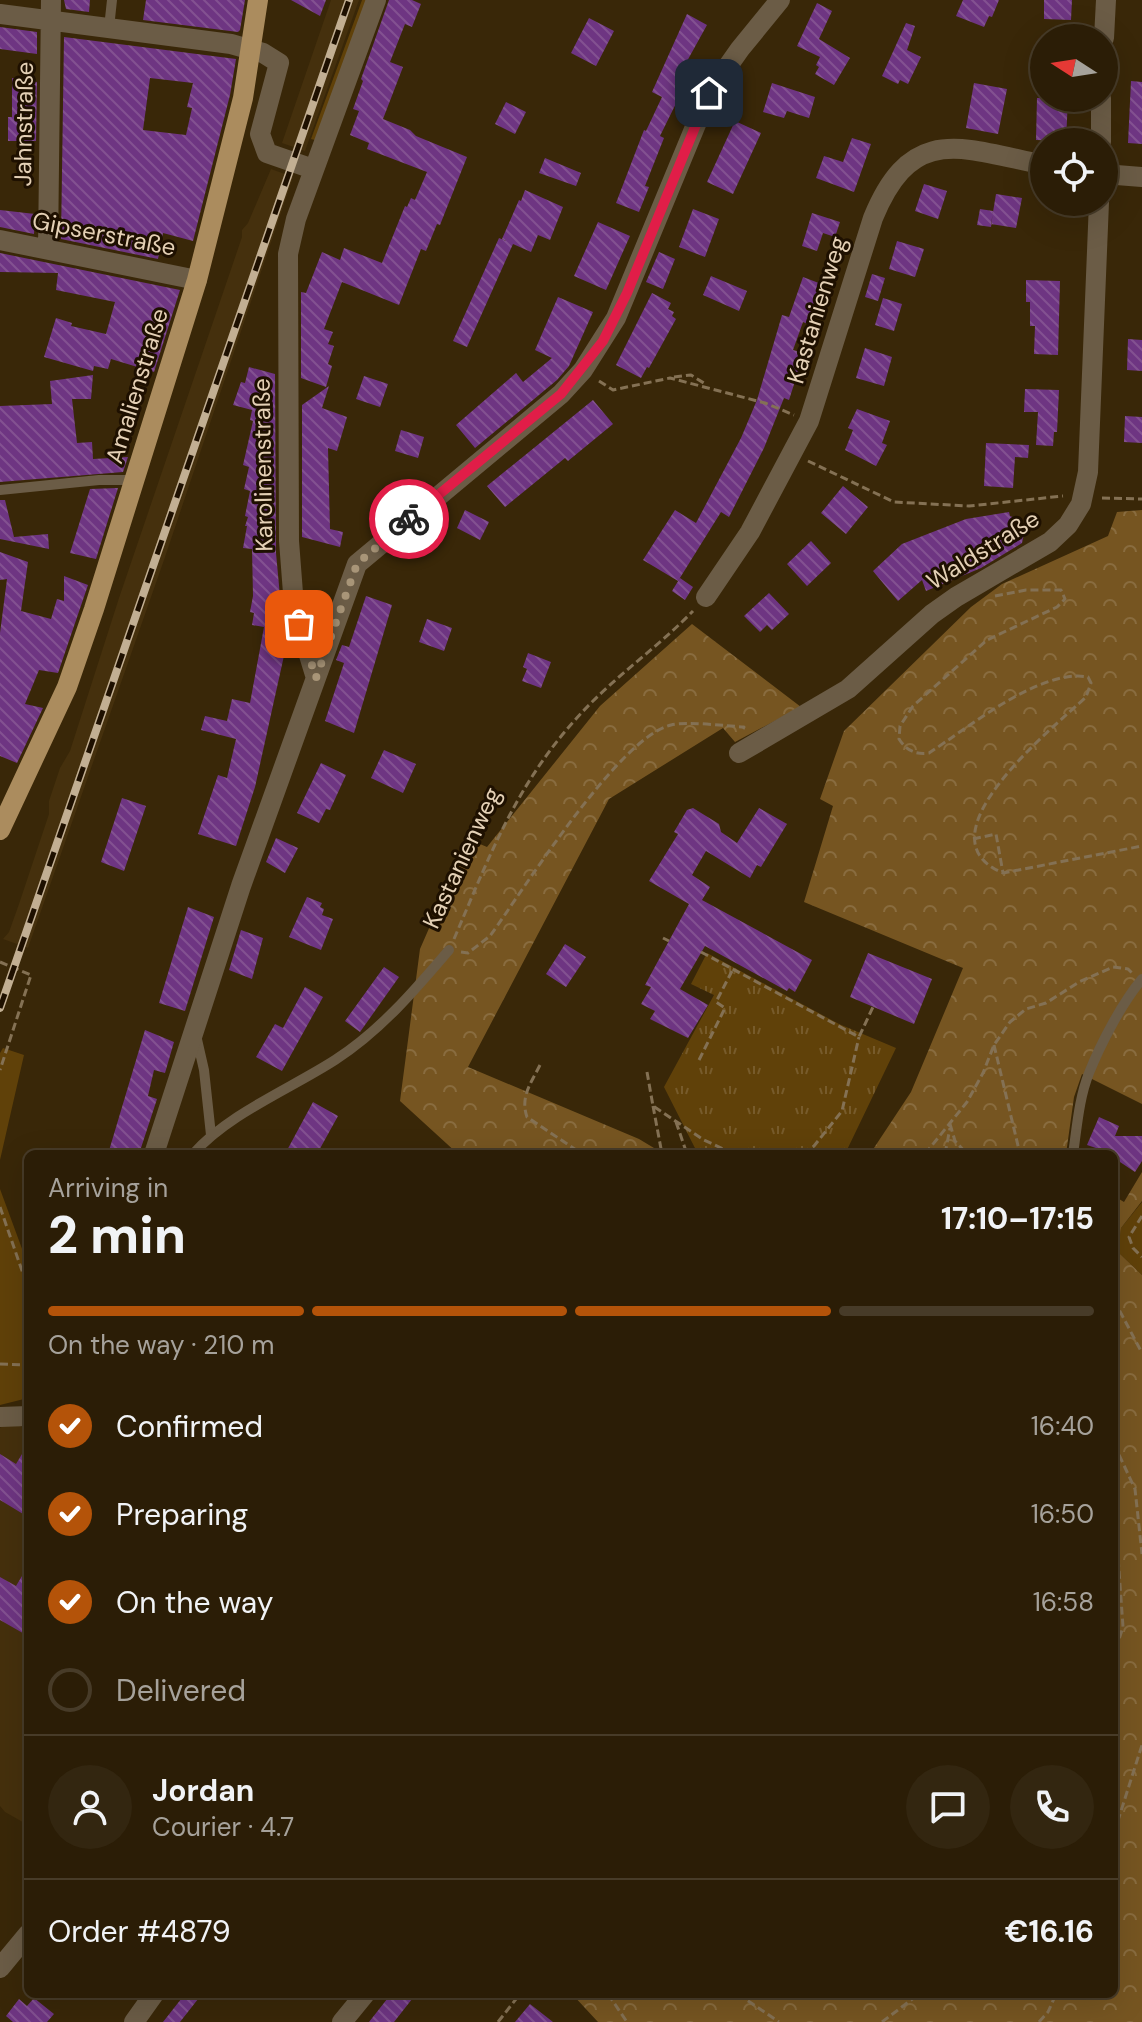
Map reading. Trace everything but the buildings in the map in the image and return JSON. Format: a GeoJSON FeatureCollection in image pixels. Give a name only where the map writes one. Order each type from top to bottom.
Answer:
{"type":"FeatureCollection","features":[{"type":"Feature","properties":{"kind":"main road","name":"Amalienstraße"},"geometry":{"type":"LineString","coordinates":[[0,830],[67,687],[135,480],[197,280],[243,98],[258,0]]}},
{"type":"Feature","properties":{"kind":"main road"},"geometry":{"type":"LineString","coordinates":[[0,787],[18,783],[27,775]]}},
{"type":"Feature","properties":{"kind":"street","name":"Karolinenstraße"},"geometry":{"type":"LineString","coordinates":[[316,678],[294,606],[289,541],[288,254],[313,169],[376,0]]}},
{"type":"Feature","properties":{"kind":"street"},"geometry":{"type":"LineString","coordinates":[[155,1150],[241,886],[357,564],[561,394],[583,370],[616,318],[709,93],[780,0]]}},
{"type":"Feature","properties":{"kind":"street"},"geometry":{"type":"LineString","coordinates":[[1105,24],[1106,0]]}},
{"type":"Feature","properties":{"kind":"street"},"geometry":{"type":"LineString","coordinates":[[0,14],[51,10],[109,28],[251,49],[279,63],[260,134],[267,153],[313,169]]}},
{"type":"Feature","properties":{"kind":"street","name":"Jahnstraße"},"geometry":{"type":"LineString","coordinates":[[48,249],[51,10]]}},
{"type":"Feature","properties":{"kind":"street","name":"Kastanienweg"},"geometry":{"type":"LineString","coordinates":[[706,597],[750,532],[809,421],[883,194],[907,163],[922,153],[949,150],[1030,163]]}},
{"type":"Feature","properties":{"kind":"street"},"geometry":{"type":"LineString","coordinates":[[1118,175],[1142,177]]}},
{"type":"Feature","properties":{"kind":"street","name":"Waldstraße"},"geometry":{"type":"LineString","coordinates":[[739,753],[848,689],[904,638],[956,597],[1050,542],[1068,525],[1084,495],[1090,443],[1098,216]]}},
{"type":"Feature","properties":{"kind":"street","name":"Gipserstraße"},"geometry":{"type":"LineString","coordinates":[[0,240],[197,280]]}},
{"type":"Feature","properties":{"kind":"street"},"geometry":{"type":"LineString","coordinates":[[0,1417],[24,1416]]}},
{"type":"Feature","properties":{"kind":"street"},"geometry":{"type":"LineString","coordinates":[[0,1968],[24,1939]]}},
{"type":"Feature","properties":{"kind":"street"},"geometry":{"type":"LineString","coordinates":[[134,2022],[151,1998]]}},
{"type":"Feature","properties":{"kind":"street"},"geometry":{"type":"LineString","coordinates":[[342,2022],[362,1998]]}},
{"type":"Feature","properties":{"kind":"lane"},"geometry":{"type":"LineString","coordinates":[[109,28],[112,0]]}},
{"type":"Feature","properties":{"kind":"lane"},"geometry":{"type":"LineString","coordinates":[[0,490],[99,480],[135,480]]}},
{"type":"Feature","properties":{"kind":"lane"},"geometry":{"type":"LineString","coordinates":[[197,1150],[211,1135],[349,1050],[403,1003],[449,950]]}},
{"type":"Feature","properties":{"kind":"lane"},"geometry":{"type":"LineString","coordinates":[[1074,1150],[1089,1073],[1141,978]]}},
{"type":"Feature","properties":{"kind":"lane"},"geometry":{"type":"LineString","coordinates":[[195,1029],[204,1070],[211,1135]]}},
{"type":"Feature","properties":{"kind":"path"},"geometry":{"type":"LineString","coordinates":[[583,370],[613,390],[691,375],[711,387]]}},
{"type":"Feature","properties":{"kind":"path"},"geometry":{"type":"LineString","coordinates":[[670,378],[765,403],[809,421]]}},
{"type":"Feature","properties":{"kind":"path"},"geometry":{"type":"LineString","coordinates":[[819,466],[894,502],[969,506],[1084,495],[1106,499],[1142,499]]}},
{"type":"Feature","properties":{"kind":"path"},"geometry":{"type":"LineString","coordinates":[[956,597],[982,599],[1026,590],[1061,590],[1065,599],[1057,607],[987,640],[913,706],[899,732],[899,739],[909,751],[929,753],[1012,699],[1054,679],[1079,675],[1088,677],[1091,683],[1086,697],[998,783],[974,826],[974,848],[984,862],[1003,873],[1142,846]]}},
{"type":"Feature","properties":{"kind":"path","name":"Kastanienweg"},"geometry":{"type":"LineString","coordinates":[[449,950],[509,813],[532,773],[593,700],[688,616]]}},
{"type":"Feature","properties":{"kind":"path"},"geometry":{"type":"LineString","coordinates":[[449,950],[468,953],[490,936],[599,784],[641,740],[671,725],[723,725]]}},
{"type":"Feature","properties":{"kind":"path"},"geometry":{"type":"LineString","coordinates":[[973,839],[996,834],[1003,873]]}},
{"type":"Feature","properties":{"kind":"path"},"geometry":{"type":"LineString","coordinates":[[663,938],[669,941]]}},
{"type":"Feature","properties":{"kind":"path"},"geometry":{"type":"LineString","coordinates":[[701,952],[859,1037]]}},
{"type":"Feature","properties":{"kind":"path"},"geometry":{"type":"LineString","coordinates":[[0,962],[31,975],[0,1070]]}},
{"type":"Feature","properties":{"kind":"path"},"geometry":{"type":"LineString","coordinates":[[928,1150],[950,1124],[983,1073],[994,1045],[1010,1022],[1026,1009],[1046,1003],[1079,982],[1113,967],[1128,969],[1141,978]]}},
{"type":"Feature","properties":{"kind":"path"},"geometry":{"type":"LineString","coordinates":[[699,1060],[725,1008],[716,1002],[733,970]]}},
{"type":"Feature","properties":{"kind":"path"},"geometry":{"type":"LineString","coordinates":[[808,1150],[842,1111],[859,1037],[873,1007]]}},
{"type":"Feature","properties":{"kind":"path"},"geometry":{"type":"LineString","coordinates":[[994,1045],[1019,1150]]}},
{"type":"Feature","properties":{"kind":"path"},"geometry":{"type":"LineString","coordinates":[[540,1065],[526,1092],[523,1107],[527,1117],[576,1150]]}},
{"type":"Feature","properties":{"kind":"path"},"geometry":{"type":"LineString","coordinates":[[647,1072],[661,1150]]}},
{"type":"Feature","properties":{"kind":"path"},"geometry":{"type":"LineString","coordinates":[[653,1106],[727,1150]]}},
{"type":"Feature","properties":{"kind":"path"},"geometry":{"type":"LineString","coordinates":[[676,1122],[686,1150]]}},
{"type":"Feature","properties":{"kind":"path"},"geometry":{"type":"LineString","coordinates":[[946,1150],[950,1124]]}},
{"type":"Feature","properties":{"kind":"path"},"geometry":{"type":"LineString","coordinates":[[950,1124],[955,1141],[963,1150]]}},
{"type":"Feature","properties":{"kind":"path"},"geometry":{"type":"LineString","coordinates":[[0,1207],[24,1276]]}},
{"type":"Feature","properties":{"kind":"path"},"geometry":{"type":"LineString","coordinates":[[1142,1216],[1129,1237],[1133,1248],[1142,1257]]}},
{"type":"Feature","properties":{"kind":"path"},"geometry":{"type":"LineString","coordinates":[[1118,1308],[1142,1353]]}},
{"type":"Feature","properties":{"kind":"path"},"geometry":{"type":"LineString","coordinates":[[0,1364],[24,1364]]}},
{"type":"Feature","properties":{"kind":"path"},"geometry":{"type":"LineString","coordinates":[[1118,1453],[1135,1489],[1142,1554]]}},
{"type":"Feature","properties":{"kind":"path"},"geometry":{"type":"LineString","coordinates":[[1118,1556],[1123,1627],[1118,1643]]}},
{"type":"Feature","properties":{"kind":"path"},"geometry":{"type":"LineString","coordinates":[[1118,1820],[1142,1745]]}},
{"type":"Feature","properties":{"kind":"path"},"geometry":{"type":"LineString","coordinates":[[498,2022],[517,1998]]}},
{"type":"Feature","properties":{"kind":"path"},"geometry":{"type":"LineString","coordinates":[[611,1998],[627,2022]]}},
{"type":"Feature","properties":{"kind":"path"},"geometry":{"type":"LineString","coordinates":[[744,1998],[779,2022]]}},
{"type":"Feature","properties":{"kind":"path"},"geometry":{"type":"LineString","coordinates":[[882,2022],[914,1998]]}},
{"type":"Feature","properties":{"kind":"path"},"geometry":{"type":"LineString","coordinates":[[1039,2022],[1054,1998]]}},
{"type":"Feature","properties":{"kind":"shaded area"},"geometry":{"type":"Polygon","coordinates":[[[331,0],[359,0],[305,151],[282,143],[331,0]]]}},
{"type":"Feature","properties":{"kind":"shaded area"},"geometry":{"type":"Polygon","coordinates":[[[271,169],[293,177],[164,560],[28,948],[3,939],[9,932],[19,904],[49,814],[49,801],[60,768],[70,751],[242,230],[248,223],[271,169]]]}},
{"type":"Feature","properties":{"kind":"shaded area"},"geometry":{"type":"Polygon","coordinates":[[[19,1425],[24,1429],[24,1823],[0,1806],[0,1428],[19,1425]]]}},
{"type":"Feature","properties":{"kind":"green space"},"geometry":{"type":"Polygon","coordinates":[[[362,0],[368,0],[315,140],[311,139],[362,0]]]}},
{"type":"Feature","properties":{"kind":"green space"},"geometry":{"type":"Polygon","coordinates":[[[1142,510],[1142,1104],[1082,1074],[1074,1097],[1067,1150],[873,1150],[911,1092],[963,968],[804,902],[833,806],[820,799],[844,731],[971,607],[1002,584],[1108,536],[1117,512],[1142,510]]]}},
{"type":"Feature","properties":{"kind":"green space"},"geometry":{"type":"Polygon","coordinates":[[[692,624],[801,707],[735,742],[723,728],[609,799],[468,1067],[639,1139],[657,1150],[454,1150],[400,1101],[420,949],[468,839],[487,847],[600,706],[692,624]]]}},
{"type":"Feature","properties":{"kind":"green space"},"geometry":{"type":"Polygon","coordinates":[[[707,953],[839,1024],[896,1048],[847,1150],[696,1150],[664,1087],[714,995],[691,984],[707,953]]]}},
{"type":"Feature","properties":{"kind":"green space"},"geometry":{"type":"Polygon","coordinates":[[[3,1048],[24,1055],[0,1160],[0,1053],[3,1048]]]}},
{"type":"Feature","properties":{"kind":"green space"},"geometry":{"type":"Polygon","coordinates":[[[1142,1172],[1142,1201],[1121,1228],[1118,1252],[1118,1198],[1124,1202],[1142,1172]]]}},
{"type":"Feature","properties":{"kind":"green space"},"geometry":{"type":"Polygon","coordinates":[[[0,1189],[24,1254],[24,1399],[0,1405],[0,1189]]]}},
{"type":"Feature","properties":{"kind":"green space"},"geometry":{"type":"Polygon","coordinates":[[[1142,1202],[1142,1275],[1118,1252],[1121,1228],[1142,1202]]]}},
{"type":"Feature","properties":{"kind":"green space"},"geometry":{"type":"Polygon","coordinates":[[[1118,1252],[1142,1275],[1142,2022],[598,2022],[576,1998],[1118,1998],[1118,1252]]]}},
{"type":"Feature","properties":{"kind":"railway"},"geometry":{"type":"LineString","coordinates":[[0,1008],[349,0]]}},
{"type":"Feature","properties":{"kind":"way so far"},"geometry":{"type":"LineString","coordinates":[[299,624],[316,678],[357,564],[409,519]]}},
{"type":"Feature","properties":{"kind":"route"},"geometry":{"type":"LineString","coordinates":[[409,519],[561,394],[583,370],[616,318],[709,93]]}}]}
